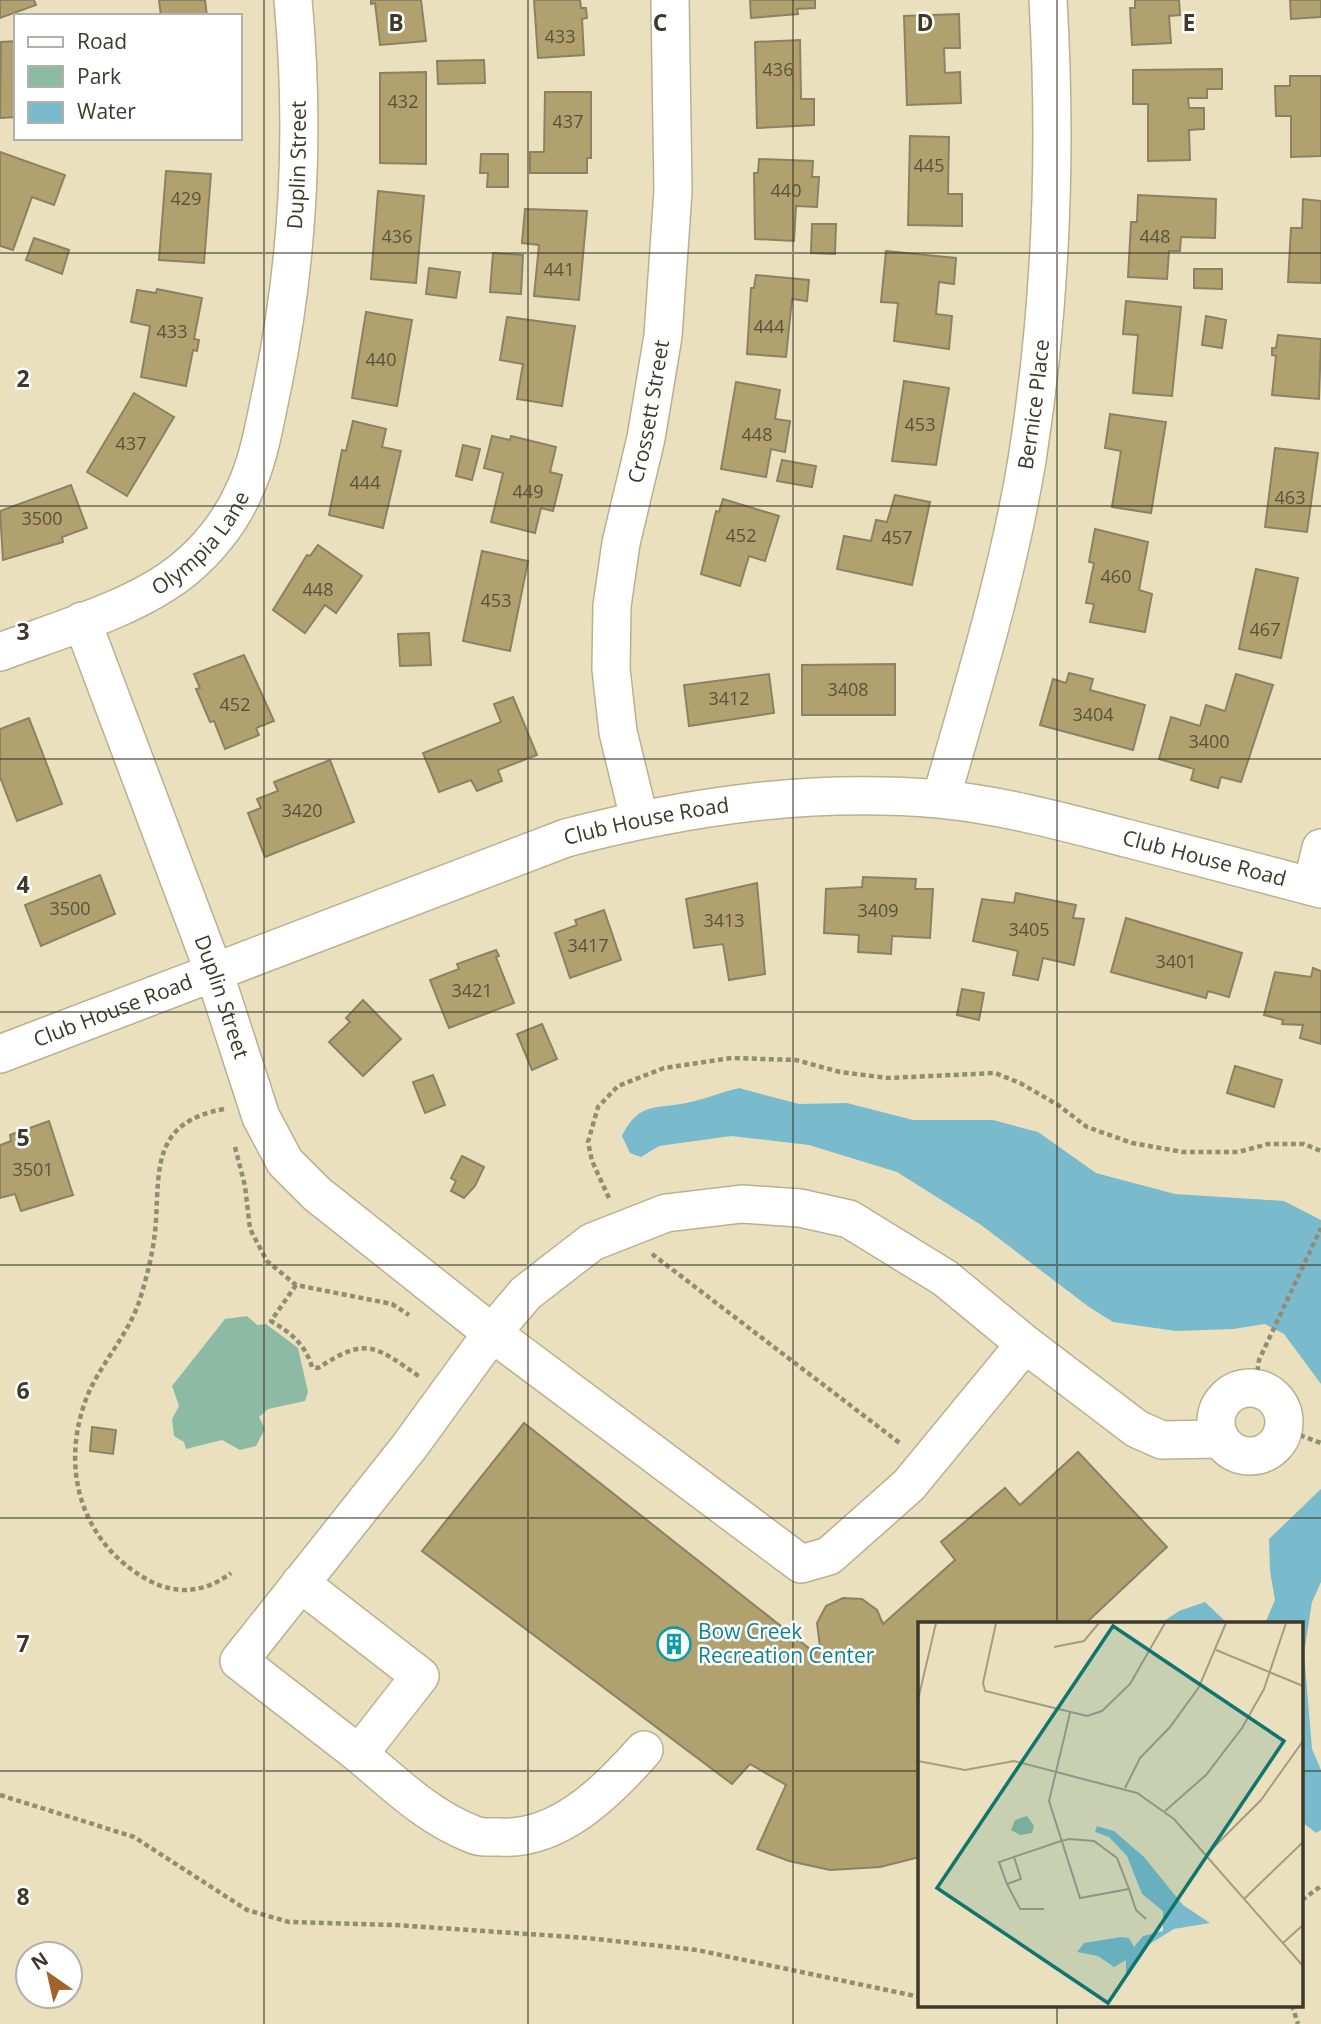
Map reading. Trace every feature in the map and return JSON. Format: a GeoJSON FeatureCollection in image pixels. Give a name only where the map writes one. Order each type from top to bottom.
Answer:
{"type":"FeatureCollection","features":[{"type":"Feature","properties":{"kind":"street","name":"Duplin Street"},"geometry":{"type":"LineString","coordinates":[[284,332],[295,248],[300,162],[298,55],[293,0]]}},
{"type":"Feature","properties":{"kind":"street","name":"Crossett Street"},"geometry":{"type":"LineString","coordinates":[[639,818],[618,732],[611,669],[612,606],[621,543],[646,438],[663,335],[673,191],[670,0]]}},
{"type":"Feature","properties":{"kind":"street","name":"Bernice Place"},"geometry":{"type":"LineString","coordinates":[[941,799],[996,607],[1030,434],[1042,339],[1051,211],[1052,81],[1048,0]]}},
{"type":"Feature","properties":{"kind":"street","name":"Olympia Lane"},"geometry":{"type":"LineString","coordinates":[[0,652],[148,593],[183,570],[218,534],[244,492],[260,443],[284,332]]}},
{"type":"Feature","properties":{"kind":"street","name":"Duplin Street"},"geometry":{"type":"LineString","coordinates":[[82,621],[214,972],[261,1117],[285,1162],[317,1194],[492,1333],[801,1564],[829,1556],[909,1485],[927,1463]]}},
{"type":"Feature","properties":{"kind":"street","name":"Club House Road"},"geometry":{"type":"LineString","coordinates":[[0,1054],[566,838],[639,818],[725,804],[814,796],[941,799],[1011,810],[1316,888]]}},
{"type":"Feature","properties":{"kind":"street"},"geometry":{"type":"LineString","coordinates":[[1316,888],[1321,848]]}},
{"type":"Feature","properties":{"kind":"street"},"geometry":{"type":"LineString","coordinates":[[644,1750],[611,1788],[563,1821],[522,1839],[475,1836],[426,1810],[239,1661],[492,1333],[537,1285],[592,1242],[666,1213],[742,1205],[800,1208],[849,1219],[945,1278],[1025,1344],[1137,1429],[1162,1440],[1220,1439]]}},
{"type":"Feature","properties":{"kind":"street"},"geometry":{"type":"LineString","coordinates":[[927,1463],[1025,1344]]}},
{"type":"Feature","properties":{"kind":"street"},"geometry":{"type":"LineString","coordinates":[[1255,1388],[1274,1398],[1281,1407],[1284,1429],[1272,1449],[1249,1457],[1227,1448],[1220,1439],[1216,1418],[1219,1408],[1234,1392],[1255,1388]]}},
{"type":"Feature","properties":{"kind":"street"},"geometry":{"type":"LineString","coordinates":[[300,1583],[420,1676],[359,1754]]}},
{"type":"Feature","properties":{"kind":"path"},"geometry":{"type":"LineString","coordinates":[[927,1463],[639,1244],[616,1214],[592,1161],[588,1142],[598,1107],[618,1086],[664,1068],[732,1058],[796,1060],[840,1073],[888,1078],[995,1073],[1020,1083],[1058,1105],[1087,1127],[1132,1143],[1183,1152],[1238,1152],[1268,1144],[1304,1144],[1321,1151]]}},
{"type":"Feature","properties":{"kind":"path"},"geometry":{"type":"LineString","coordinates":[[228,1122],[225,1109],[206,1112],[181,1128],[164,1145],[158,1168],[151,1264],[136,1309],[85,1400],[77,1432],[76,1480],[94,1532],[118,1561],[151,1581],[188,1592],[213,1586],[231,1573]]}},
{"type":"Feature","properties":{"kind":"path"},"geometry":{"type":"LineString","coordinates":[[231,1135],[245,1186],[250,1228],[268,1261],[296,1285],[392,1304],[411,1316]]}},
{"type":"Feature","properties":{"kind":"path"},"geometry":{"type":"LineString","coordinates":[[1255,1388],[1259,1360],[1321,1228]]}},
{"type":"Feature","properties":{"kind":"path"},"geometry":{"type":"LineString","coordinates":[[296,1285],[271,1321],[299,1341],[308,1353],[312,1367],[318,1368],[344,1351],[380,1349],[446,1396]]}},
{"type":"Feature","properties":{"kind":"path"},"geometry":{"type":"LineString","coordinates":[[1284,1429],[1321,1443]]}},
{"type":"Feature","properties":{"kind":"path"},"geometry":{"type":"LineString","coordinates":[[0,1795],[134,1838],[247,1910],[289,1922],[559,1936],[697,1950],[918,1997]]}},
{"type":"Feature","properties":{"kind":"path"},"geometry":{"type":"LineString","coordinates":[[1304,1899],[1321,1886]]}},
{"type":"Feature","properties":{"kind":"path"},"geometry":{"type":"LineString","coordinates":[[1293,2007],[1298,2024]]}},
{"type":"Feature","properties":{"kind":"green space"},"geometry":{"type":"Polygon","coordinates":[[[247,1316],[257,1325],[266,1324],[298,1348],[308,1392],[305,1401],[268,1409],[259,1417],[265,1429],[256,1446],[240,1450],[222,1440],[186,1449],[184,1442],[174,1436],[172,1419],[179,1406],[172,1386],[225,1319],[247,1316]]]}},
{"type":"Feature","properties":{"kind":"water"},"geometry":{"type":"Polygon","coordinates":[[[739,1088],[799,1104],[847,1103],[913,1120],[993,1120],[1038,1132],[1096,1173],[1175,1194],[1284,1201],[1321,1220],[1321,1384],[1284,1334],[1265,1324],[1233,1329],[1176,1331],[1113,1322],[1089,1307],[981,1225],[897,1172],[809,1145],[731,1136],[659,1146],[641,1157],[630,1153],[622,1136],[635,1117],[643,1112],[650,1108],[691,1102],[739,1088]]]}},
{"type":"Feature","properties":{"kind":"water"},"geometry":{"type":"Polygon","coordinates":[[[1321,1489],[1321,1582],[1312,1602],[1304,1653],[1304,1622],[1265,1622],[1275,1600],[1270,1571],[1269,1539],[1321,1489]]]}},
{"type":"Feature","properties":{"kind":"water"},"geometry":{"type":"Polygon","coordinates":[[[1205,1602],[1226,1622],[1162,1622],[1179,1611],[1205,1602]]]}},
{"type":"Feature","properties":{"kind":"water"},"geometry":{"type":"Polygon","coordinates":[[[1304,1653],[1312,1749],[1321,1770],[1321,1830],[1316,1833],[1304,1824],[1304,1653]]]}},
{"type":"Feature","properties":{"kind":"building"},"geometry":{"type":"Polygon","coordinates":[[[0,0],[34,0],[36,5],[0,18],[0,0]]]}},
{"type":"Feature","properties":{"kind":"building"},"geometry":{"type":"Polygon","coordinates":[[[159,0],[205,0],[207,14],[161,14],[159,0]]]}},
{"type":"Feature","properties":{"kind":"building"},"geometry":{"type":"Polygon","coordinates":[[[371,0],[421,0],[426,41],[380,45],[375,3],[371,4],[371,0]]]}},
{"type":"Feature","properties":{"kind":"building"},"geometry":{"type":"Polygon","coordinates":[[[534,0],[580,0],[581,8],[586,8],[587,18],[582,19],[584,55],[538,58],[534,0]]]}},
{"type":"Feature","properties":{"kind":"building"},"geometry":{"type":"Polygon","coordinates":[[[750,0],[815,0],[815,8],[797,9],[798,14],[751,18],[750,0]]]}},
{"type":"Feature","properties":{"kind":"building"},"geometry":{"type":"Polygon","coordinates":[[[1135,0],[1179,0],[1180,15],[1169,16],[1171,43],[1132,45],[1130,8],[1135,8],[1135,0]]]}},
{"type":"Feature","properties":{"kind":"building"},"geometry":{"type":"Polygon","coordinates":[[[1290,0],[1321,0],[1321,17],[1291,19],[1290,0]]]}},
{"type":"Feature","properties":{"kind":"building"},"geometry":{"type":"Polygon","coordinates":[[[959,14],[960,48],[944,48],[945,73],[960,72],[961,103],[907,105],[904,16],[959,14]]]}},
{"type":"Feature","properties":{"kind":"building"},"geometry":{"type":"Polygon","coordinates":[[[800,40],[801,99],[814,99],[814,125],[757,128],[755,42],[800,40]]]}},
{"type":"Feature","properties":{"kind":"building"},"geometry":{"type":"Polygon","coordinates":[[[14,41],[14,117],[0,118],[1,42],[14,41]]]}},
{"type":"Feature","properties":{"kind":"building"},"geometry":{"type":"Polygon","coordinates":[[[484,60],[485,83],[438,84],[437,61],[484,60]]]}},
{"type":"Feature","properties":{"kind":"building"},"geometry":{"type":"Polygon","coordinates":[[[1222,69],[1222,89],[1207,89],[1207,98],[1188,98],[1189,108],[1204,108],[1204,129],[1189,130],[1190,160],[1148,161],[1148,104],[1133,104],[1133,70],[1222,69]]]}},
{"type":"Feature","properties":{"kind":"building"},"geometry":{"type":"Polygon","coordinates":[[[426,72],[426,164],[380,163],[380,73],[426,72]]]}},
{"type":"Feature","properties":{"kind":"building"},"geometry":{"type":"Polygon","coordinates":[[[1290,76],[1321,76],[1321,156],[1291,157],[1291,116],[1276,116],[1275,86],[1290,86],[1290,76]]]}},
{"type":"Feature","properties":{"kind":"building"},"geometry":{"type":"Polygon","coordinates":[[[545,92],[591,92],[591,158],[587,158],[587,173],[530,173],[530,152],[544,152],[545,92]]]}},
{"type":"Feature","properties":{"kind":"building"},"geometry":{"type":"Polygon","coordinates":[[[910,136],[949,137],[948,194],[962,194],[962,226],[908,225],[910,136]]]}},
{"type":"Feature","properties":{"kind":"building"},"geometry":{"type":"Polygon","coordinates":[[[0,152],[65,175],[54,205],[32,197],[13,250],[0,246],[0,152]]]}},
{"type":"Feature","properties":{"kind":"building"},"geometry":{"type":"Polygon","coordinates":[[[481,154],[508,154],[508,187],[487,187],[488,173],[480,173],[481,154]]]}},
{"type":"Feature","properties":{"kind":"building"},"geometry":{"type":"Polygon","coordinates":[[[759,159],[813,161],[812,177],[819,177],[817,207],[796,206],[794,241],[755,239],[754,173],[758,173],[759,159]]]}},
{"type":"Feature","properties":{"kind":"building"},"geometry":{"type":"Polygon","coordinates":[[[166,171],[211,174],[204,263],[159,260],[166,171]]]}},
{"type":"Feature","properties":{"kind":"building"},"geometry":{"type":"Polygon","coordinates":[[[378,191],[424,196],[416,283],[371,279],[378,191]]]}},
{"type":"Feature","properties":{"kind":"building"},"geometry":{"type":"Polygon","coordinates":[[[1138,195],[1216,199],[1215,238],[1181,237],[1180,251],[1169,251],[1167,279],[1128,277],[1131,222],[1137,222],[1138,195]]]}},
{"type":"Feature","properties":{"kind":"building"},"geometry":{"type":"Polygon","coordinates":[[[1303,199],[1321,201],[1321,283],[1288,282],[1291,228],[1302,228],[1303,199]]]}},
{"type":"Feature","properties":{"kind":"building"},"geometry":{"type":"Polygon","coordinates":[[[525,209],[587,211],[579,300],[534,296],[539,245],[522,243],[525,209]]]}},
{"type":"Feature","properties":{"kind":"building"},"geometry":{"type":"Polygon","coordinates":[[[812,224],[836,224],[835,254],[811,253],[812,224]]]}},
{"type":"Feature","properties":{"kind":"building"},"geometry":{"type":"Polygon","coordinates":[[[34,238],[69,250],[62,274],[26,260],[34,238]]]}},
{"type":"Feature","properties":{"kind":"building"},"geometry":{"type":"Polygon","coordinates":[[[886,251],[956,258],[954,284],[939,282],[936,314],[952,316],[949,349],[894,341],[898,303],[881,302],[886,251]]]}},
{"type":"Feature","properties":{"kind":"building"},"geometry":{"type":"Polygon","coordinates":[[[493,253],[523,255],[521,294],[490,292],[493,253]]]}},
{"type":"Feature","properties":{"kind":"building"},"geometry":{"type":"Polygon","coordinates":[[[429,268],[460,272],[456,298],[426,294],[429,268]]]}},
{"type":"Feature","properties":{"kind":"building"},"geometry":{"type":"Polygon","coordinates":[[[1194,269],[1222,269],[1222,289],[1194,288],[1194,269]]]}},
{"type":"Feature","properties":{"kind":"building"},"geometry":{"type":"Polygon","coordinates":[[[756,275],[809,280],[807,301],[792,299],[786,357],[747,354],[751,288],[754,288],[756,275]]]}},
{"type":"Feature","properties":{"kind":"building"},"geometry":{"type":"Polygon","coordinates":[[[157,289],[202,298],[194,339],[199,340],[197,351],[193,350],[186,386],[141,377],[150,326],[131,322],[137,290],[156,293],[157,289]]]}},
{"type":"Feature","properties":{"kind":"building"},"geometry":{"type":"Polygon","coordinates":[[[1126,301],[1181,307],[1172,396],[1133,393],[1138,335],[1123,334],[1126,301]]]}},
{"type":"Feature","properties":{"kind":"building"},"geometry":{"type":"Polygon","coordinates":[[[366,312],[412,320],[397,406],[352,398],[366,312]]]}},
{"type":"Feature","properties":{"kind":"building"},"geometry":{"type":"Polygon","coordinates":[[[1206,316],[1226,320],[1222,348],[1202,345],[1206,316]]]}},
{"type":"Feature","properties":{"kind":"building"},"geometry":{"type":"Polygon","coordinates":[[[507,317],[575,326],[562,406],[517,399],[523,364],[500,360],[507,317]]]}},
{"type":"Feature","properties":{"kind":"building"},"geometry":{"type":"Polygon","coordinates":[[[1278,335],[1321,339],[1319,399],[1272,395],[1276,356],[1272,355],[1272,348],[1276,348],[1278,335]]]}},
{"type":"Feature","properties":{"kind":"building"},"geometry":{"type":"Polygon","coordinates":[[[904,381],[949,388],[936,465],[892,461],[904,381]]]}},
{"type":"Feature","properties":{"kind":"building"},"geometry":{"type":"Polygon","coordinates":[[[736,382],[780,390],[775,419],[790,421],[785,452],[771,449],[766,477],[721,469],[736,382]]]}},
{"type":"Feature","properties":{"kind":"building"},"geometry":{"type":"Polygon","coordinates":[[[134,393],[174,417],[127,496],[87,472],[134,393]]]}},
{"type":"Feature","properties":{"kind":"building"},"geometry":{"type":"Polygon","coordinates":[[[1110,414],[1166,422],[1151,513],[1112,507],[1121,451],[1105,448],[1110,414]]]}},
{"type":"Feature","properties":{"kind":"building"},"geometry":{"type":"Polygon","coordinates":[[[353,421],[386,429],[382,447],[401,451],[383,528],[329,515],[342,450],[346,451],[353,421]]]}},
{"type":"Feature","properties":{"kind":"building"},"geometry":{"type":"Polygon","coordinates":[[[492,436],[510,440],[511,436],[556,447],[550,472],[562,475],[553,511],[541,508],[535,533],[491,522],[503,473],[484,468],[492,436]]]}},
{"type":"Feature","properties":{"kind":"building"},"geometry":{"type":"Polygon","coordinates":[[[463,445],[480,449],[472,480],[456,476],[463,445]]]}},
{"type":"Feature","properties":{"kind":"building"},"geometry":{"type":"Polygon","coordinates":[[[1275,448],[1318,453],[1307,532],[1265,527],[1275,448]]]}},
{"type":"Feature","properties":{"kind":"building"},"geometry":{"type":"Polygon","coordinates":[[[782,460],[816,466],[812,487],[777,481],[782,460]]]}},
{"type":"Feature","properties":{"kind":"building"},"geometry":{"type":"Polygon","coordinates":[[[71,485],[87,528],[62,537],[63,542],[3,560],[0,511],[71,485]]]}},
{"type":"Feature","properties":{"kind":"building"},"geometry":{"type":"Polygon","coordinates":[[[895,495],[930,502],[912,585],[837,569],[844,536],[871,541],[876,520],[887,522],[895,495]]]}},
{"type":"Feature","properties":{"kind":"building"},"geometry":{"type":"Polygon","coordinates":[[[723,499],[779,516],[765,561],[749,556],[740,586],[701,574],[716,511],[719,512],[723,499]]]}},
{"type":"Feature","properties":{"kind":"building"},"geometry":{"type":"Polygon","coordinates":[[[1095,529],[1148,542],[1139,590],[1152,594],[1145,632],[1090,622],[1094,604],[1086,603],[1094,563],[1089,562],[1095,529]]]}},
{"type":"Feature","properties":{"kind":"building"},"geometry":{"type":"Polygon","coordinates":[[[318,545],[362,576],[336,613],[325,605],[305,633],[273,610],[307,555],[310,556],[318,545]]]}},
{"type":"Feature","properties":{"kind":"building"},"geometry":{"type":"Polygon","coordinates":[[[482,551],[528,561],[510,651],[463,641],[482,551]]]}},
{"type":"Feature","properties":{"kind":"building"},"geometry":{"type":"Polygon","coordinates":[[[1256,569],[1298,578],[1281,658],[1239,649],[1256,569]]]}},
{"type":"Feature","properties":{"kind":"building"},"geometry":{"type":"Polygon","coordinates":[[[429,633],[431,665],[400,666],[398,634],[429,633]]]}},
{"type":"Feature","properties":{"kind":"building"},"geometry":{"type":"Polygon","coordinates":[[[244,655],[274,721],[256,728],[259,735],[225,749],[214,721],[210,722],[196,689],[200,688],[194,674],[244,655]]]}},
{"type":"Feature","properties":{"kind":"building"},"geometry":{"type":"Polygon","coordinates":[[[895,664],[895,715],[802,715],[802,665],[895,664]]]}},
{"type":"Feature","properties":{"kind":"building"},"geometry":{"type":"Polygon","coordinates":[[[1069,673],[1093,679],[1090,690],[1145,705],[1133,750],[1040,725],[1053,679],[1066,683],[1069,673]]]}},
{"type":"Feature","properties":{"kind":"building"},"geometry":{"type":"Polygon","coordinates":[[[769,674],[774,713],[689,726],[684,685],[769,674]]]}},
{"type":"Feature","properties":{"kind":"building"},"geometry":{"type":"Polygon","coordinates":[[[1236,674],[1273,685],[1241,782],[1221,777],[1218,788],[1191,780],[1194,769],[1159,759],[1171,717],[1200,726],[1206,705],[1225,711],[1236,674]]]}},
{"type":"Feature","properties":{"kind":"building"},"geometry":{"type":"Polygon","coordinates":[[[513,697],[537,755],[498,770],[502,781],[477,791],[471,780],[439,792],[423,753],[501,722],[494,704],[513,697]]]}},
{"type":"Feature","properties":{"kind":"building"},"geometry":{"type":"Polygon","coordinates":[[[29,718],[62,804],[17,821],[0,777],[0,729],[29,718]]]}},
{"type":"Feature","properties":{"kind":"building"},"geometry":{"type":"Polygon","coordinates":[[[330,760],[354,822],[265,857],[248,813],[261,808],[257,799],[278,791],[274,782],[330,760]]]}},
{"type":"Feature","properties":{"kind":"building"},"geometry":{"type":"Polygon","coordinates":[[[100,875],[115,914],[41,946],[25,905],[100,875]]]}},
{"type":"Feature","properties":{"kind":"building"},"geometry":{"type":"Polygon","coordinates":[[[863,877],[916,879],[915,889],[933,889],[930,938],[892,936],[891,954],[858,952],[859,935],[824,933],[826,889],[862,887],[863,877]]]}},
{"type":"Feature","properties":{"kind":"building"},"geometry":{"type":"Polygon","coordinates":[[[757,883],[765,974],[729,980],[723,944],[694,948],[686,899],[757,883]]]}},
{"type":"Feature","properties":{"kind":"building"},"geometry":{"type":"Polygon","coordinates":[[[1016,893],[1076,905],[1073,918],[1084,919],[1074,965],[1043,958],[1038,980],[1013,975],[1018,951],[973,941],[982,899],[1014,903],[1016,893]]]}},
{"type":"Feature","properties":{"kind":"building"},"geometry":{"type":"Polygon","coordinates":[[[604,910],[621,960],[570,978],[555,933],[577,925],[575,920],[604,910]]]}},
{"type":"Feature","properties":{"kind":"building"},"geometry":{"type":"Polygon","coordinates":[[[1126,918],[1242,953],[1229,997],[1208,991],[1206,998],[1111,972],[1126,918]]]}},
{"type":"Feature","properties":{"kind":"building"},"geometry":{"type":"Polygon","coordinates":[[[496,950],[499,956],[496,957],[514,1003],[449,1028],[430,980],[459,969],[457,964],[496,950]]]}},
{"type":"Feature","properties":{"kind":"building"},"geometry":{"type":"Polygon","coordinates":[[[1313,968],[1321,971],[1321,1044],[1300,1038],[1303,1025],[1282,1024],[1283,1020],[1264,1015],[1275,972],[1311,977],[1313,968]]]}},
{"type":"Feature","properties":{"kind":"building"},"geometry":{"type":"Polygon","coordinates":[[[962,989],[984,993],[979,1020],[957,1015],[962,989]]]}},
{"type":"Feature","properties":{"kind":"building"},"geometry":{"type":"Polygon","coordinates":[[[363,1000],[401,1039],[363,1076],[329,1042],[350,1022],[346,1018],[363,1000]]]}},
{"type":"Feature","properties":{"kind":"building"},"geometry":{"type":"Polygon","coordinates":[[[542,1024],[557,1059],[532,1070],[517,1034],[542,1024]]]}},
{"type":"Feature","properties":{"kind":"building"},"geometry":{"type":"Polygon","coordinates":[[[1235,1066],[1282,1080],[1274,1107],[1227,1093],[1235,1066]]]}},
{"type":"Feature","properties":{"kind":"building"},"geometry":{"type":"Polygon","coordinates":[[[433,1075],[445,1105],[425,1113],[413,1082],[433,1075]]]}},
{"type":"Feature","properties":{"kind":"building"},"geometry":{"type":"Polygon","coordinates":[[[49,1121],[73,1195],[21,1211],[15,1194],[0,1198],[0,1145],[11,1141],[10,1135],[49,1121]]]}},
{"type":"Feature","properties":{"kind":"building"},"geometry":{"type":"Polygon","coordinates":[[[462,1156],[484,1167],[475,1186],[464,1198],[451,1191],[456,1181],[451,1178],[462,1156]]]}},
{"type":"Feature","properties":{"kind":"building","name":"Bow Creek Recreation Center"},"geometry":{"type":"Polygon","coordinates":[[[524,1423],[815,1653],[820,1647],[817,1623],[826,1606],[843,1598],[862,1599],[877,1610],[883,1624],[955,1560],[941,1542],[1005,1488],[1020,1505],[1078,1452],[1167,1547],[1087,1622],[918,1622],[918,1858],[880,1867],[830,1870],[789,1861],[757,1849],[786,1785],[750,1764],[732,1784],[422,1551],[524,1423]]]}},
{"type":"Feature","properties":{"kind":"building"},"geometry":{"type":"Polygon","coordinates":[[[92,1427],[116,1430],[113,1454],[90,1451],[92,1427]]]}},
{"type":"Feature","properties":{"kind":"place","name":"Bow Creek Recreation Center"},"geometry":{"type":"Point","coordinates":[674,1644]}}]}
